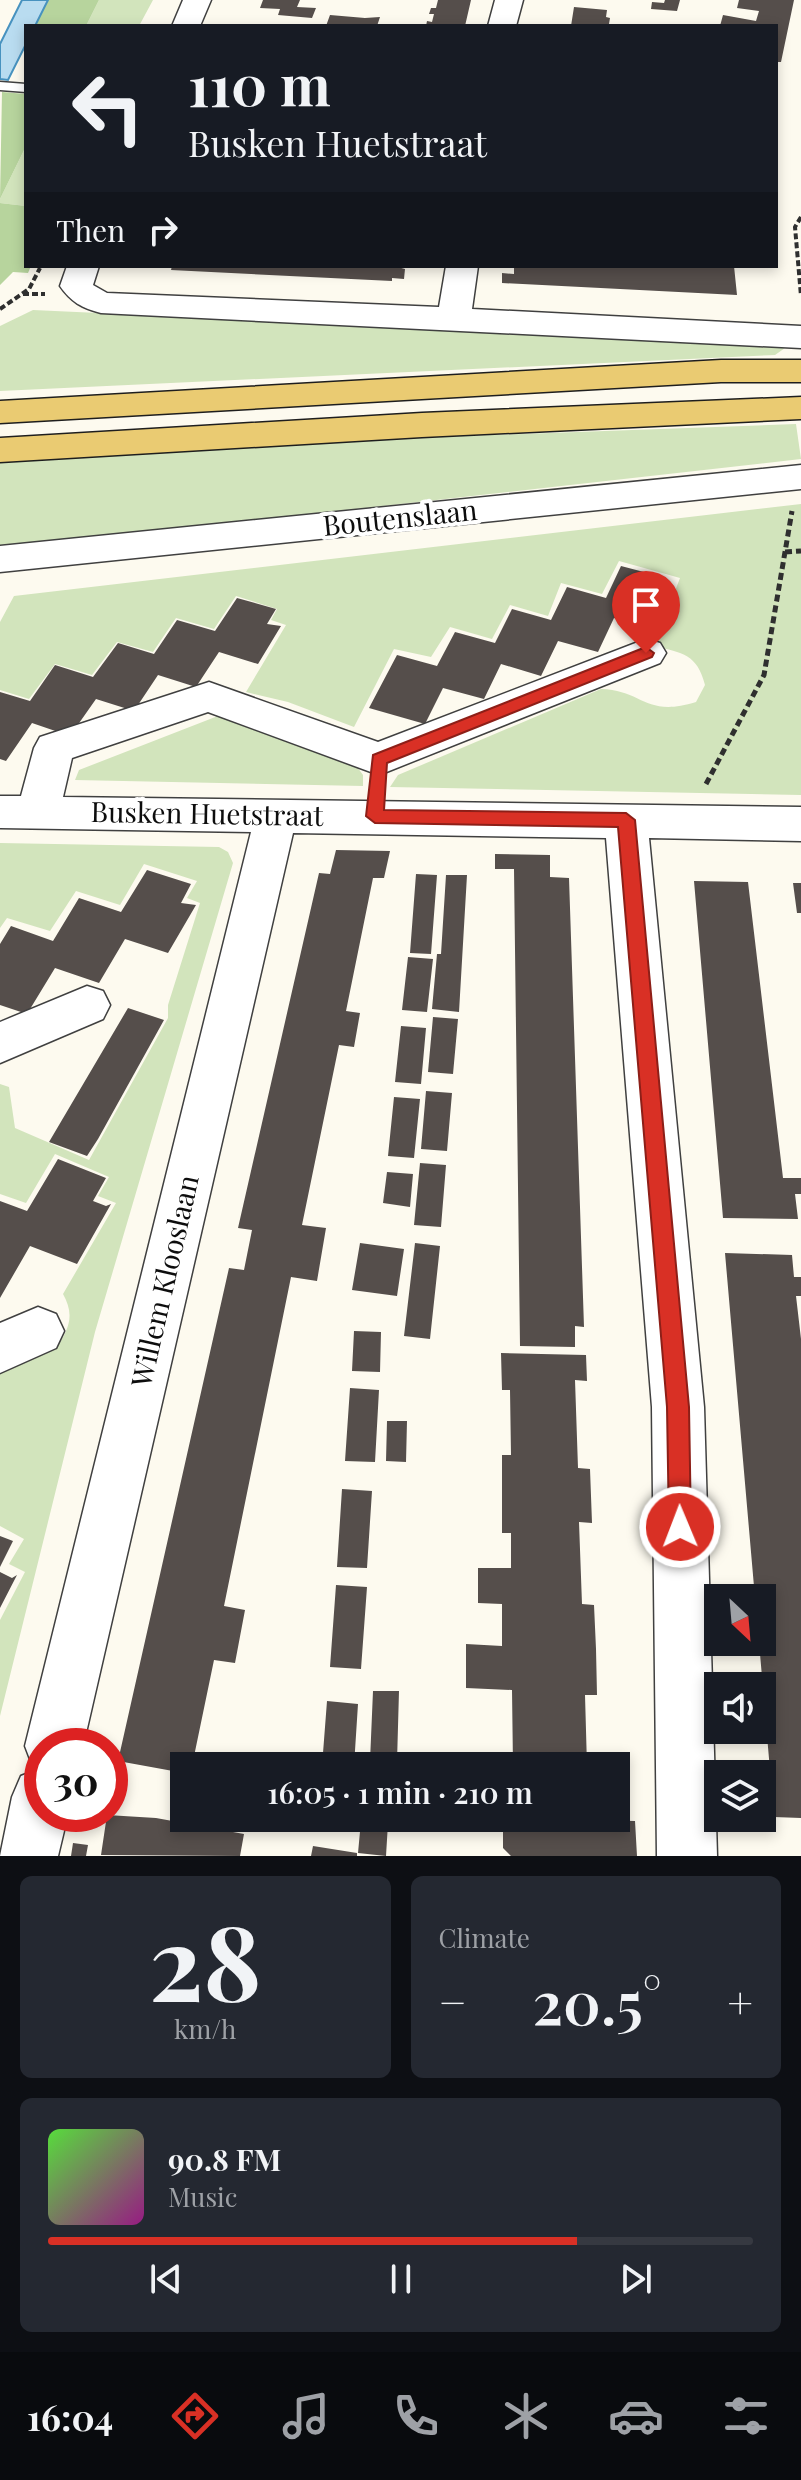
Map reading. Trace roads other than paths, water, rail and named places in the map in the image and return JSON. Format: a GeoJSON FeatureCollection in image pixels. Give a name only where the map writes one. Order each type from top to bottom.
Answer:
{"type":"FeatureCollection","features":[{"type":"Feature","properties":{"kind":"main road"},"geometry":{"type":"LineString","coordinates":[[0,412],[721,371],[801,371]]}},
{"type":"Feature","properties":{"kind":"main road"},"geometry":{"type":"LineString","coordinates":[[0,450],[407,426],[801,408]]}},
{"type":"Feature","properties":{"kind":"street"},"geometry":{"type":"LineString","coordinates":[[187,24],[197,0]]}},
{"type":"Feature","properties":{"kind":"street"},"geometry":{"type":"LineString","coordinates":[[503,24],[509,0]]}},
{"type":"Feature","properties":{"kind":"street"},"geometry":{"type":"LineString","coordinates":[[454,318],[462,268]]}},
{"type":"Feature","properties":{"kind":"street"},"geometry":{"type":"LineString","coordinates":[[83,280],[101,303],[801,337]]}},
{"type":"Feature","properties":{"kind":"street","name":"Boutenslaan"},"geometry":{"type":"LineString","coordinates":[[0,559],[793,478]]}},
{"type":"Feature","properties":{"kind":"street"},"geometry":{"type":"LineString","coordinates":[[375,816],[379,759],[646,653]]}},
{"type":"Feature","properties":{"kind":"street","name":"Busken Huetstraat"},"geometry":{"type":"LineString","coordinates":[[379,759],[209,697],[54,748],[19,812],[801,824]]}},
{"type":"Feature","properties":{"kind":"street","name":"Willem Klooslaan"},"geometry":{"type":"LineString","coordinates":[[58,1728],[276,815]]}},
{"type":"Feature","properties":{"kind":"street"},"geometry":{"type":"LineString","coordinates":[[626,820],[678,1407],[687,1856]]}},
{"type":"Feature","properties":{"kind":"street"},"geometry":{"type":"LineString","coordinates":[[0,1043],[87,1005]]}},
{"type":"Feature","properties":{"kind":"street"},"geometry":{"type":"LineString","coordinates":[[28,1856],[34,1832]]}},
{"type":"Feature","properties":{"kind":"lane"},"geometry":{"type":"LineString","coordinates":[[0,86],[24,88]]}},
{"type":"Feature","properties":{"kind":"water"},"geometry":{"type":"Polygon","coordinates":[[[22,0],[48,0],[36,24],[24,24],[24,48],[8,80],[0,79],[0,44],[22,0]]]}}]}
